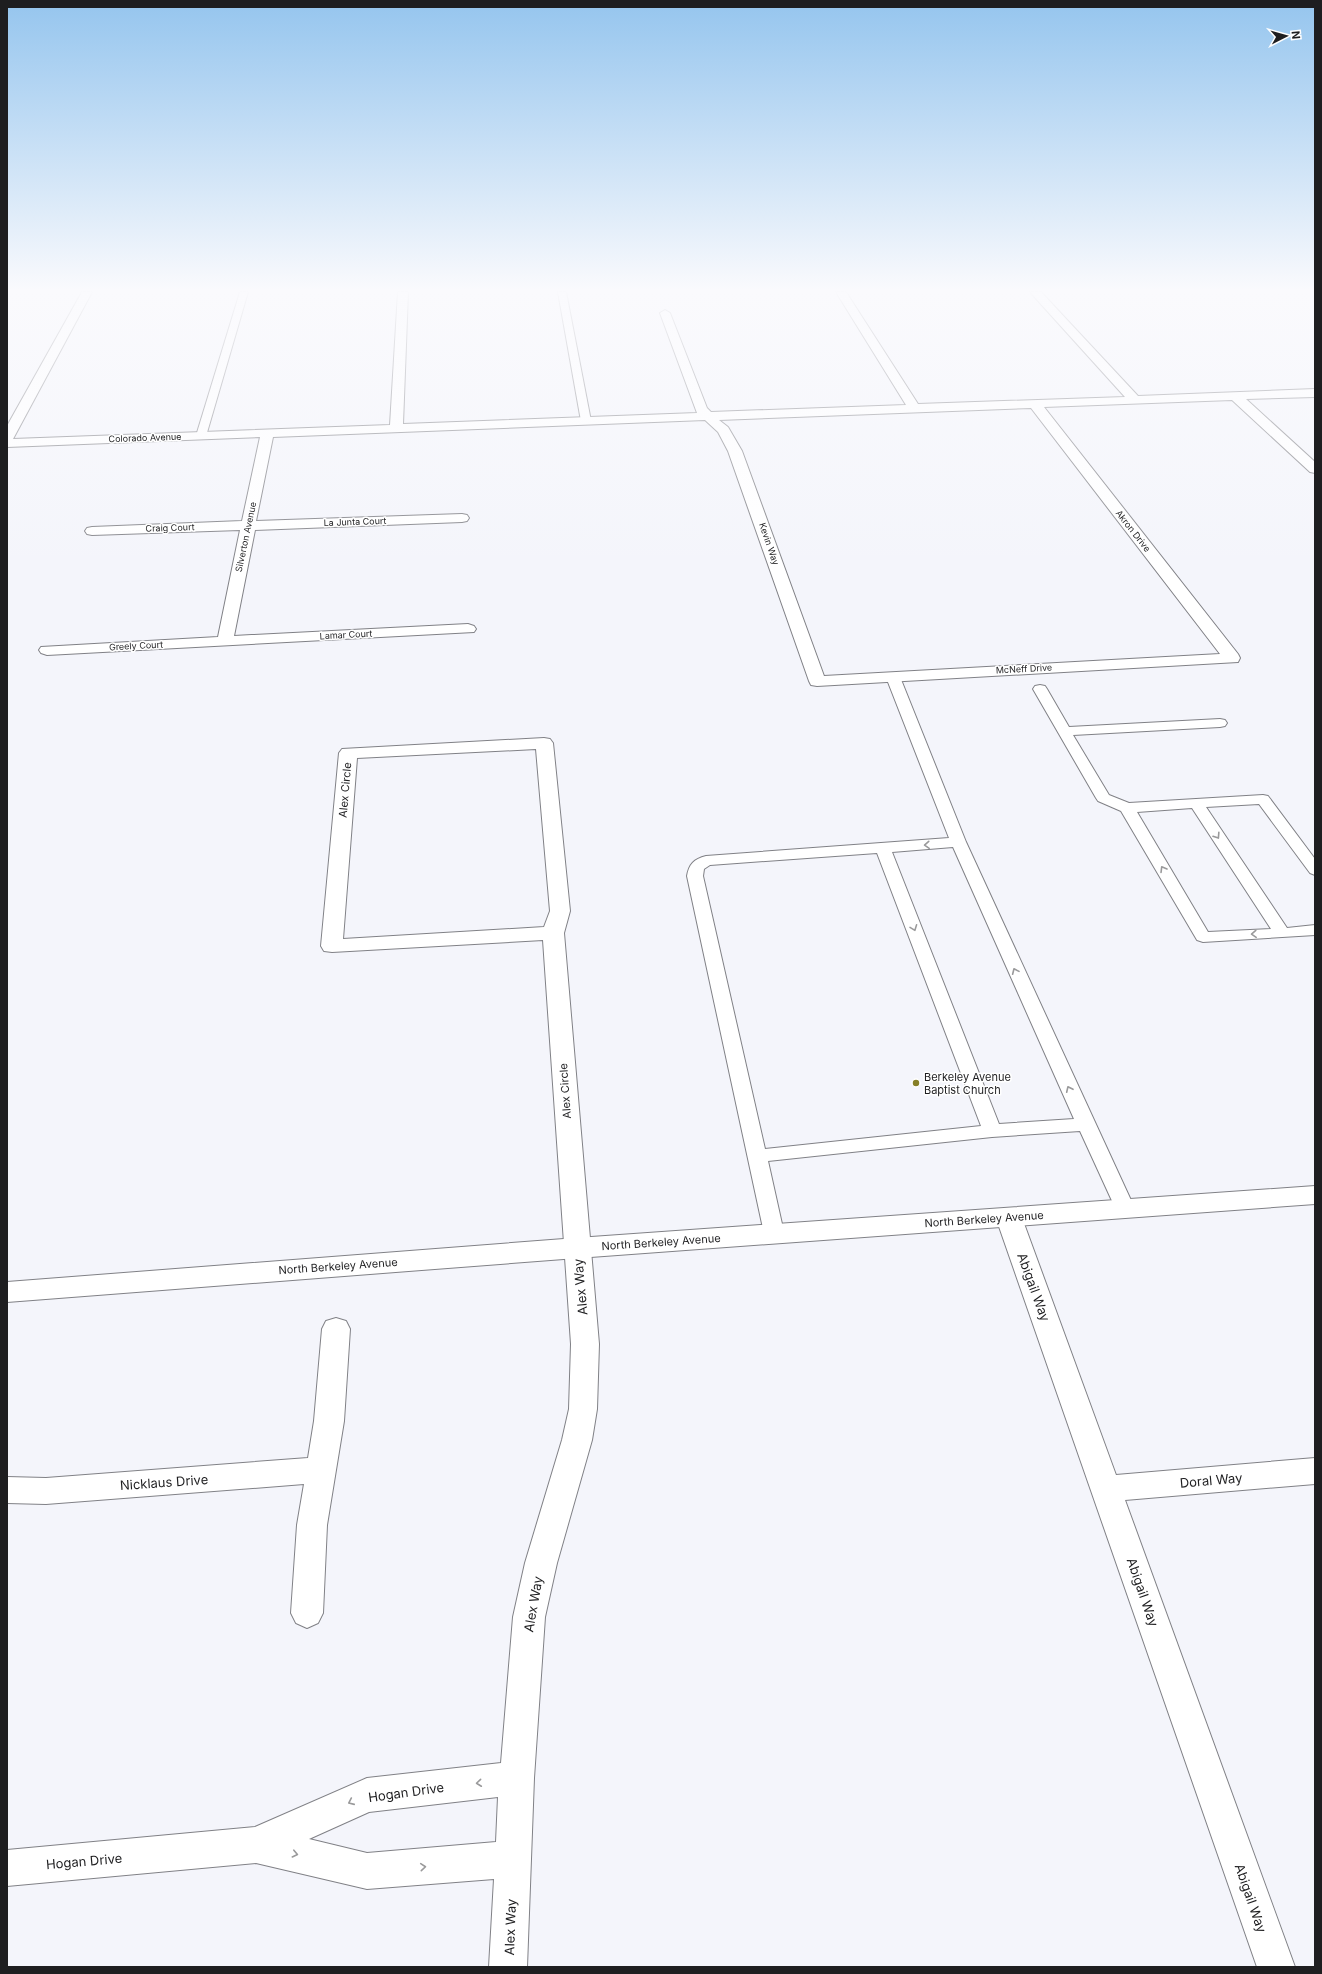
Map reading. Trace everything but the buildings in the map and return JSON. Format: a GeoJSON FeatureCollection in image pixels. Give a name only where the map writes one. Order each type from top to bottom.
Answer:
{"type":"FeatureCollection","features":[{"type":"Feature","properties":{"kind":"street"},"geometry":{"type":"LineString","coordinates":[[7,438],[37,384]]}},
{"type":"Feature","properties":{"kind":"street"},"geometry":{"type":"LineString","coordinates":[[396,428],[398,384]]}},
{"type":"Feature","properties":{"kind":"street","name":"Kevin Way"},"geometry":{"type":"LineString","coordinates":[[691,384],[701,410],[722,430],[735,451],[817,681]]}},
{"type":"Feature","properties":{"kind":"street"},"geometry":{"type":"LineString","coordinates":[[899,384],[914,408]]}},
{"type":"Feature","properties":{"kind":"street"},"geometry":{"type":"LineString","coordinates":[[1120,384],[1135,400]]}},
{"type":"Feature","properties":{"kind":"street","name":"Colorado Avenue"},"geometry":{"type":"LineString","coordinates":[[7,443],[1315,393]]}},
{"type":"Feature","properties":{"kind":"street"},"geometry":{"type":"LineString","coordinates":[[1235,396],[1315,469]]}},
{"type":"Feature","properties":{"kind":"street","name":"Akron Drive"},"geometry":{"type":"LineString","coordinates":[[1034,404],[1232,658]]}},
{"type":"Feature","properties":{"kind":"street","name":"Silverton Avenue"},"geometry":{"type":"LineString","coordinates":[[224,641],[267,433]]}},
{"type":"Feature","properties":{"kind":"street","name":"La Junta Court"},"geometry":{"type":"LineString","coordinates":[[248,526],[462,518]]}},
{"type":"Feature","properties":{"kind":"street","name":"Craig Court"},"geometry":{"type":"LineString","coordinates":[[92,531],[248,526]]}},
{"type":"Feature","properties":{"kind":"street","name":"Lamar Court"},"geometry":{"type":"LineString","coordinates":[[224,641],[468,629]]}},
{"type":"Feature","properties":{"kind":"street","name":"Greely Court"},"geometry":{"type":"LineString","coordinates":[[47,650],[224,641]]}},
{"type":"Feature","properties":{"kind":"street","name":"McNeff Drive"},"geometry":{"type":"LineString","coordinates":[[817,681],[1232,658]]}},
{"type":"Feature","properties":{"kind":"street","name":"Alex Circle"},"geometry":{"type":"LineString","coordinates":[[553,934],[332,946],[348,753],[544,743],[560,911],[553,934],[577,1248]]}},
{"type":"Feature","properties":{"kind":"street","name":"North Berkeley Avenue"},"geometry":{"type":"LineString","coordinates":[[7,1292],[577,1248],[1315,1195]]}},
{"type":"Feature","properties":{"kind":"street","name":"Abigail Way"},"geometry":{"type":"LineString","coordinates":[[1009,1218],[1107,1489],[1276,1967]]}},
{"type":"Feature","properties":{"kind":"street","name":"Alex Way"},"geometry":{"type":"LineString","coordinates":[[508,1967],[517,1778],[529,1617],[541,1563],[570,1470],[584,1409],[585,1344],[577,1248]]}},
{"type":"Feature","properties":{"kind":"street"},"geometry":{"type":"LineString","coordinates":[[306,1613],[312,1525],[329,1421],[336,1329]]}},
{"type":"Feature","properties":{"kind":"street","name":"Nicklaus Drive"},"geometry":{"type":"LineString","coordinates":[[7,1490],[46,1491],[321,1470]]}},
{"type":"Feature","properties":{"kind":"street","name":"Doral Way"},"geometry":{"type":"LineString","coordinates":[[1107,1489],[1315,1472]]}},
{"type":"Feature","properties":{"kind":"street","name":"Hogan Drive"},"geometry":{"type":"LineString","coordinates":[[256,1845],[367,1795],[517,1778]]}},
{"type":"Feature","properties":{"kind":"street","name":"Hogan Drive"},"geometry":{"type":"LineString","coordinates":[[7,1868],[256,1845],[367,1871],[513,1859]]}},
{"type":"Feature","properties":{"kind":"lane"},"geometry":{"type":"LineString","coordinates":[[200,436],[216,384]]}},
{"type":"Feature","properties":{"kind":"lane"},"geometry":{"type":"LineString","coordinates":[[579,384],[586,421]]}},
{"type":"Feature","properties":{"kind":"lane"},"geometry":{"type":"LineString","coordinates":[[893,677],[958,842],[1019,982],[1125,1209]]}},
{"type":"Feature","properties":{"kind":"lane"},"geometry":{"type":"LineString","coordinates":[[1040,689],[1103,798],[1127,808],[1263,799],[1315,870]]}},
{"type":"Feature","properties":{"kind":"lane"},"geometry":{"type":"LineString","coordinates":[[1064,731],[1220,723]]}},
{"type":"Feature","properties":{"kind":"lane"},"geometry":{"type":"LineString","coordinates":[[1196,803],[1282,933]]}},
{"type":"Feature","properties":{"kind":"lane"},"geometry":{"type":"LineString","coordinates":[[1127,808],[1204,937],[1315,930]]}},
{"type":"Feature","properties":{"kind":"lane"},"geometry":{"type":"LineString","coordinates":[[774,1234],[697,882],[696,867],[706,861],[958,842]]}},
{"type":"Feature","properties":{"kind":"lane"},"geometry":{"type":"LineString","coordinates":[[883,848],[992,1131]]}},
{"type":"Feature","properties":{"kind":"lane"},"geometry":{"type":"LineString","coordinates":[[757,1156],[992,1131],[1086,1124]]}},
{"type":"Feature","properties":{"kind":"place","name":"Berkeley Avenue Baptist Church"},"geometry":{"type":"Point","coordinates":[916,1083]}}]}
